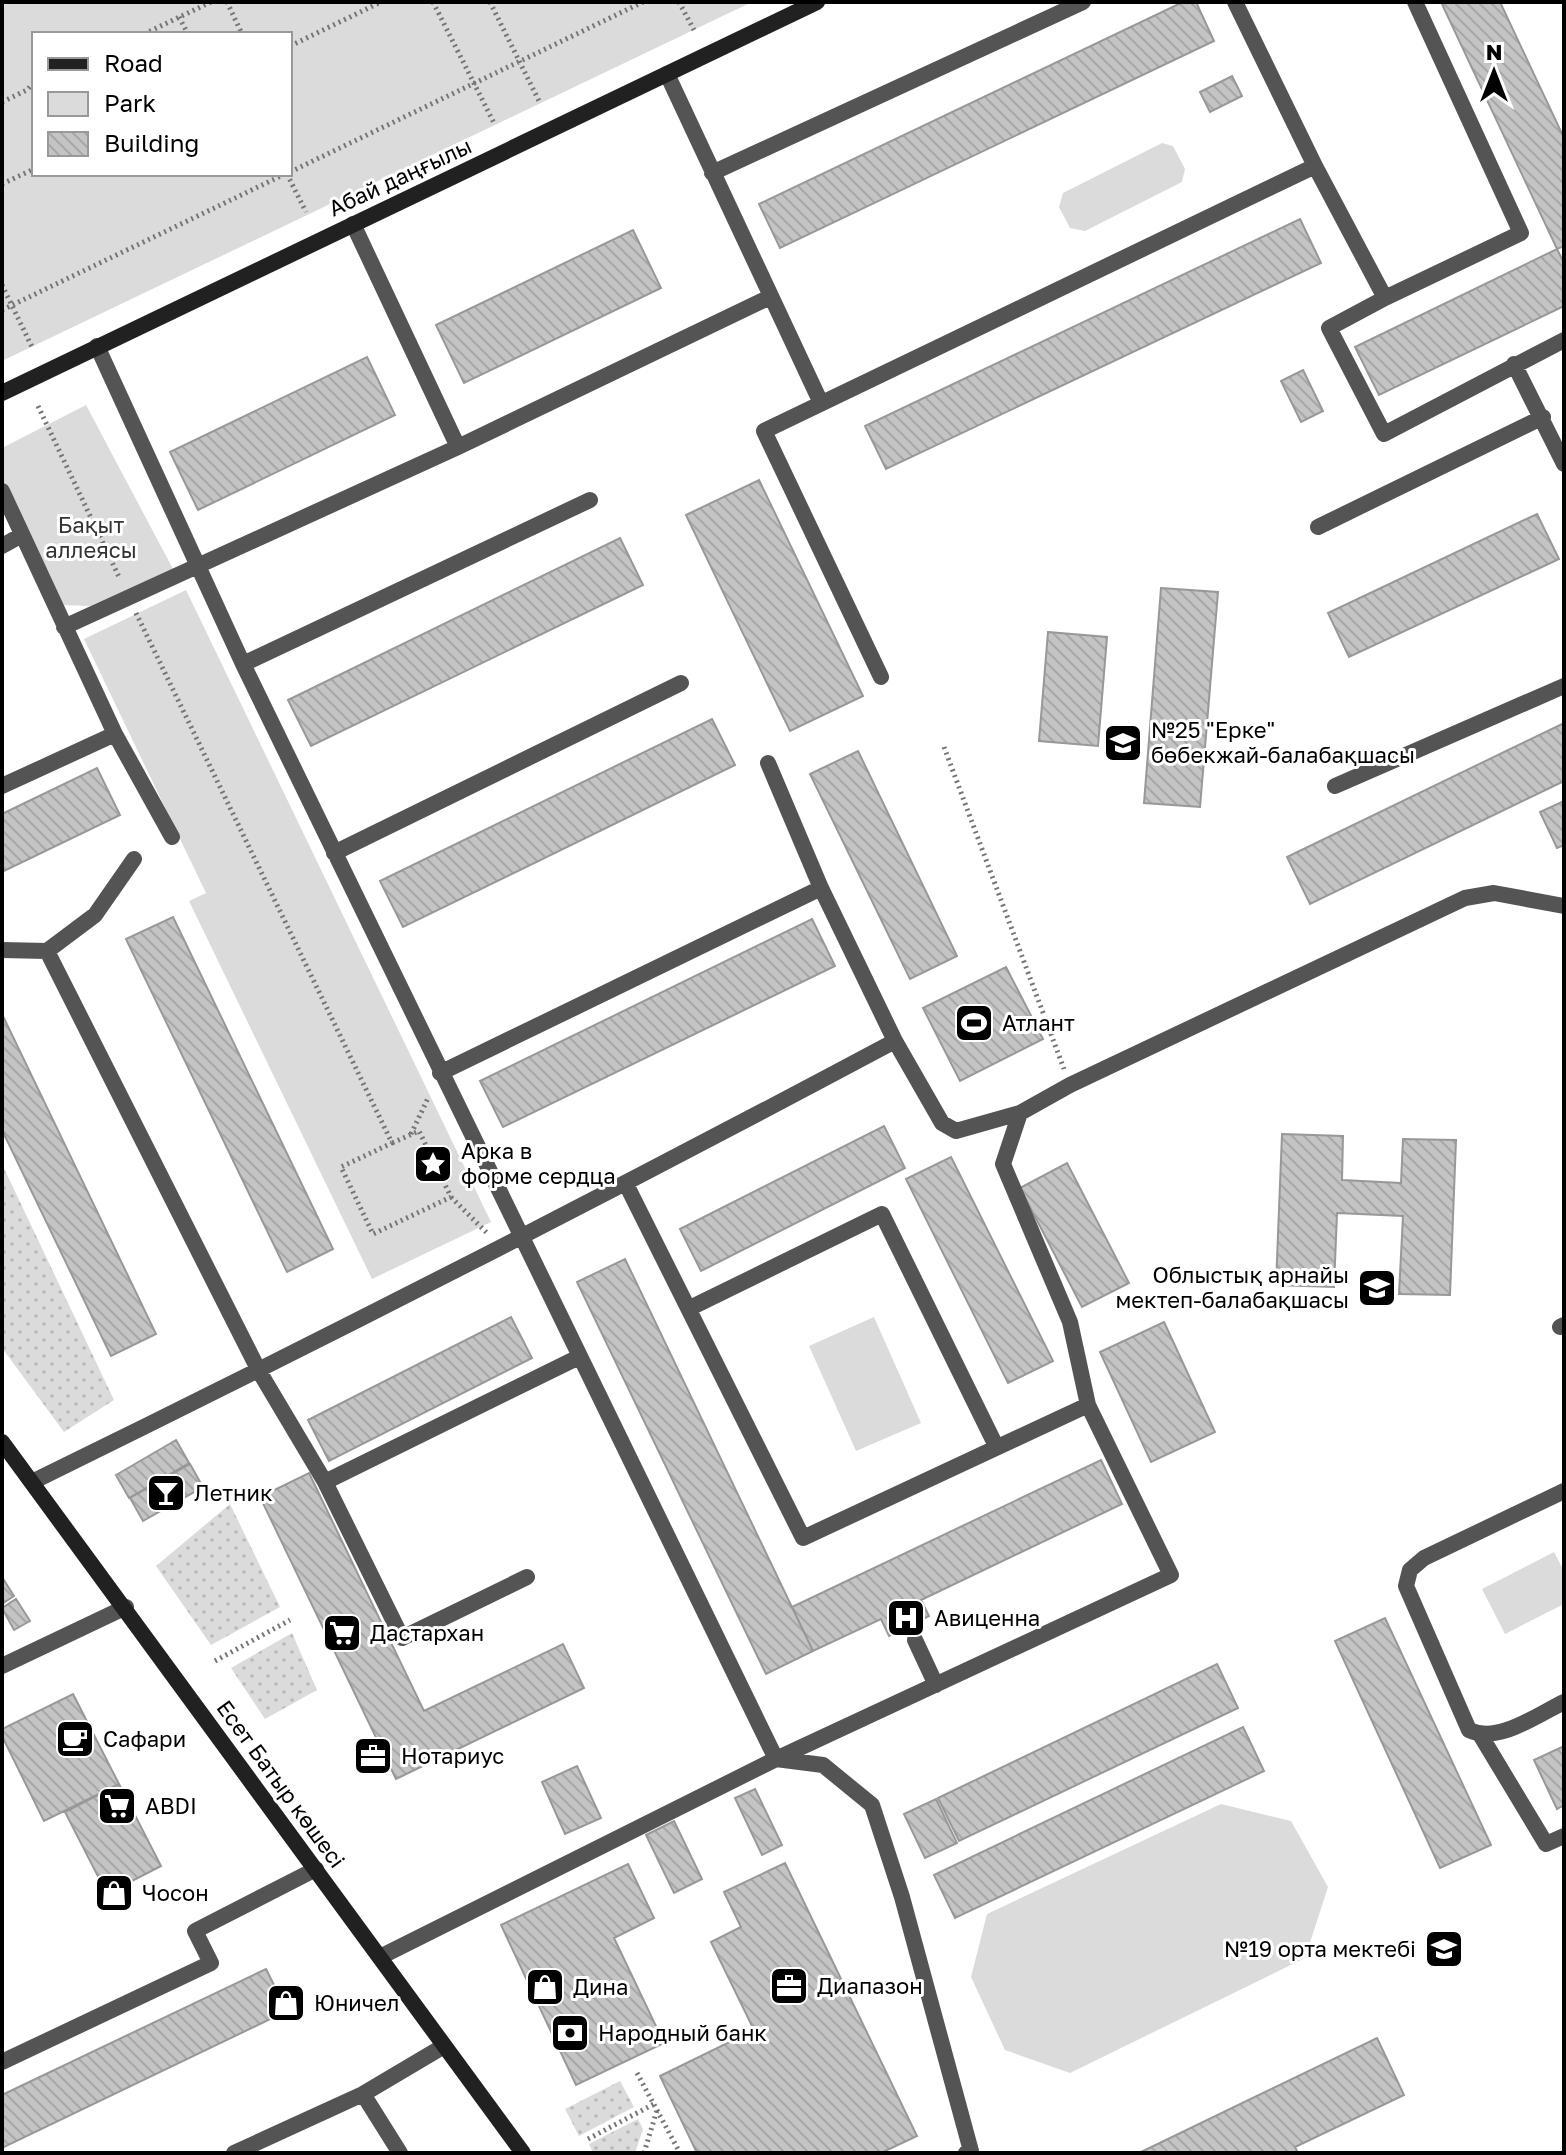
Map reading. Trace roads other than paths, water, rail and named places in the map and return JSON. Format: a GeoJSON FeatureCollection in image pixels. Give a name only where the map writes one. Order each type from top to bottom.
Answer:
{"type":"FeatureCollection","features":[{"type":"Feature","properties":{"kind":"main road","name":"Абай даңғылы"},"geometry":{"type":"LineString","coordinates":[[2,393],[817,2]]}},
{"type":"Feature","properties":{"kind":"main road","name":"Есет Батыр көшесі"},"geometry":{"type":"LineString","coordinates":[[2,1442],[126,1607],[523,2153]]}},
{"type":"Feature","properties":{"kind":"lane"},"geometry":{"type":"LineString","coordinates":[[712,173],[1083,2]]}},
{"type":"Feature","properties":{"kind":"lane"},"geometry":{"type":"LineString","coordinates":[[1235,2],[1315,166],[1385,298]]}},
{"type":"Feature","properties":{"kind":"lane"},"geometry":{"type":"LineString","coordinates":[[1415,2],[1521,233],[1329,328],[1384,434],[1564,340]]}},
{"type":"Feature","properties":{"kind":"lane"},"geometry":{"type":"LineString","coordinates":[[667,74],[821,403]]}},
{"type":"Feature","properties":{"kind":"lane"},"geometry":{"type":"LineString","coordinates":[[881,677],[764,431],[1315,166]]}},
{"type":"Feature","properties":{"kind":"lane"},"geometry":{"type":"LineString","coordinates":[[353,224],[458,447]]}},
{"type":"Feature","properties":{"kind":"lane"},"geometry":{"type":"LineString","coordinates":[[64,627],[458,447],[770,297]]}},
{"type":"Feature","properties":{"kind":"lane"},"geometry":{"type":"LineString","coordinates":[[97,346],[243,664],[776,1759]]}},
{"type":"Feature","properties":{"kind":"lane"},"geometry":{"type":"LineString","coordinates":[[1514,364],[1564,464]]}},
{"type":"Feature","properties":{"kind":"lane"},"geometry":{"type":"LineString","coordinates":[[1318,527],[1543,417]]}},
{"type":"Feature","properties":{"kind":"lane"},"geometry":{"type":"LineString","coordinates":[[2,491],[20,536],[115,734],[172,837]]}},
{"type":"Feature","properties":{"kind":"lane"},"geometry":{"type":"LineString","coordinates":[[243,664],[590,500]]}},
{"type":"Feature","properties":{"kind":"lane"},"geometry":{"type":"LineString","coordinates":[[2,546],[20,536]]}},
{"type":"Feature","properties":{"kind":"lane"},"geometry":{"type":"LineString","coordinates":[[334,853],[681,683]]}},
{"type":"Feature","properties":{"kind":"lane"},"geometry":{"type":"LineString","coordinates":[[1335,786],[1564,686]]}},
{"type":"Feature","properties":{"kind":"lane"},"geometry":{"type":"LineString","coordinates":[[2,786],[115,734]]}},
{"type":"Feature","properties":{"kind":"lane"},"geometry":{"type":"LineString","coordinates":[[768,763],[821,888],[895,1041],[942,1123],[956,1131],[1020,1113],[1070,1085],[1465,898],[1494,893],[1564,906]]}},
{"type":"Feature","properties":{"kind":"lane"},"geometry":{"type":"LineString","coordinates":[[2,950],[47,951],[95,915],[134,859]]}},
{"type":"Feature","properties":{"kind":"lane"},"geometry":{"type":"LineString","coordinates":[[440,1073],[821,888]]}},
{"type":"Feature","properties":{"kind":"lane"},"geometry":{"type":"LineString","coordinates":[[47,951],[259,1371],[325,1482],[402,1638],[527,1577]]}},
{"type":"Feature","properties":{"kind":"lane"},"geometry":{"type":"LineString","coordinates":[[32,1482],[501,1248],[895,1041]]}},
{"type":"Feature","properties":{"kind":"lane"},"geometry":{"type":"LineString","coordinates":[[380,1957],[776,1759],[1171,1575],[1088,1405],[1070,1322],[1003,1164],[1020,1113]]}},
{"type":"Feature","properties":{"kind":"lane"},"geometry":{"type":"LineString","coordinates":[[626,1184],[803,1538],[1088,1405]]}},
{"type":"Feature","properties":{"kind":"lane"},"geometry":{"type":"LineString","coordinates":[[690,1308],[882,1214],[996,1446]]}},
{"type":"Feature","properties":{"kind":"lane"},"geometry":{"type":"LineString","coordinates":[[325,1482],[579,1357]]}},
{"type":"Feature","properties":{"kind":"lane"},"geometry":{"type":"LineString","coordinates":[[1564,1491],[1424,1558],[1410,1570],[1406,1586],[1469,1730],[1481,1736],[1546,1844],[1564,1836]]}},
{"type":"Feature","properties":{"kind":"lane"},"geometry":{"type":"LineString","coordinates":[[2,1666],[126,1607]]}},
{"type":"Feature","properties":{"kind":"lane"},"geometry":{"type":"LineString","coordinates":[[915,1640],[936,1685]]}},
{"type":"Feature","properties":{"kind":"lane"},"geometry":{"type":"LineString","coordinates":[[1481,1736],[1499,1733],[1564,1702]]}},
{"type":"Feature","properties":{"kind":"lane"},"geometry":{"type":"LineString","coordinates":[[776,1759],[823,1765],[872,1805],[902,1897],[959,2101],[971,2151],[966,2153]]}},
{"type":"Feature","properties":{"kind":"lane"},"geometry":{"type":"LineString","coordinates":[[2,2062],[211,1963],[195,1931],[316,1869]]}},
{"type":"Feature","properties":{"kind":"lane"},"geometry":{"type":"LineString","coordinates":[[234,2153],[363,2094],[444,2046]]}},
{"type":"Feature","properties":{"kind":"lane"},"geometry":{"type":"LineString","coordinates":[[363,2094],[400,2153]]}},
{"type":"Feature","properties":{"kind":"place","name":"№25 \"Ерке\" бөбекжай-балабақшасы"},"geometry":{"type":"Point","coordinates":[1123,743]}},
{"type":"Feature","properties":{"kind":"place","name":"Атлант"},"geometry":{"type":"Point","coordinates":[974,1023]}},
{"type":"Feature","properties":{"kind":"place","name":"Арка в форме сердца"},"geometry":{"type":"Point","coordinates":[433,1164]}},
{"type":"Feature","properties":{"kind":"place","name":"Облыстық арнайы мектеп-балабақшасы"},"geometry":{"type":"Point","coordinates":[1377,1288]}},
{"type":"Feature","properties":{"kind":"place","name":"Летник"},"geometry":{"type":"Point","coordinates":[166,1493]}},
{"type":"Feature","properties":{"kind":"place","name":"Авиценна"},"geometry":{"type":"Point","coordinates":[906,1618]}},
{"type":"Feature","properties":{"kind":"place","name":"Дастархан"},"geometry":{"type":"Point","coordinates":[342,1633]}},
{"type":"Feature","properties":{"kind":"place","name":"Сафари"},"geometry":{"type":"Point","coordinates":[75,1739]}},
{"type":"Feature","properties":{"kind":"place","name":"Нотариус"},"geometry":{"type":"Point","coordinates":[373,1756]}},
{"type":"Feature","properties":{"kind":"place","name":"ABDI"},"geometry":{"type":"Point","coordinates":[117,1806]}},
{"type":"Feature","properties":{"kind":"place","name":"Чосон"},"geometry":{"type":"Point","coordinates":[114,1893]}},
{"type":"Feature","properties":{"kind":"place","name":"№19 орта мектебі"},"geometry":{"type":"Point","coordinates":[1444,1949]}},
{"type":"Feature","properties":{"kind":"place","name":"Диапазон"},"geometry":{"type":"Point","coordinates":[789,1986]}},
{"type":"Feature","properties":{"kind":"place","name":"Дина"},"geometry":{"type":"Point","coordinates":[545,1987]}},
{"type":"Feature","properties":{"kind":"place","name":"Юничел"},"geometry":{"type":"Point","coordinates":[286,2003]}},
{"type":"Feature","properties":{"kind":"place","name":"Народный банк"},"geometry":{"type":"Point","coordinates":[570,2033]}},
{"type":"Feature","properties":{"kind":"park label","name":"Бақыт аллеясы"},"geometry":{"type":"Point","coordinates":[91,538]}}]}
